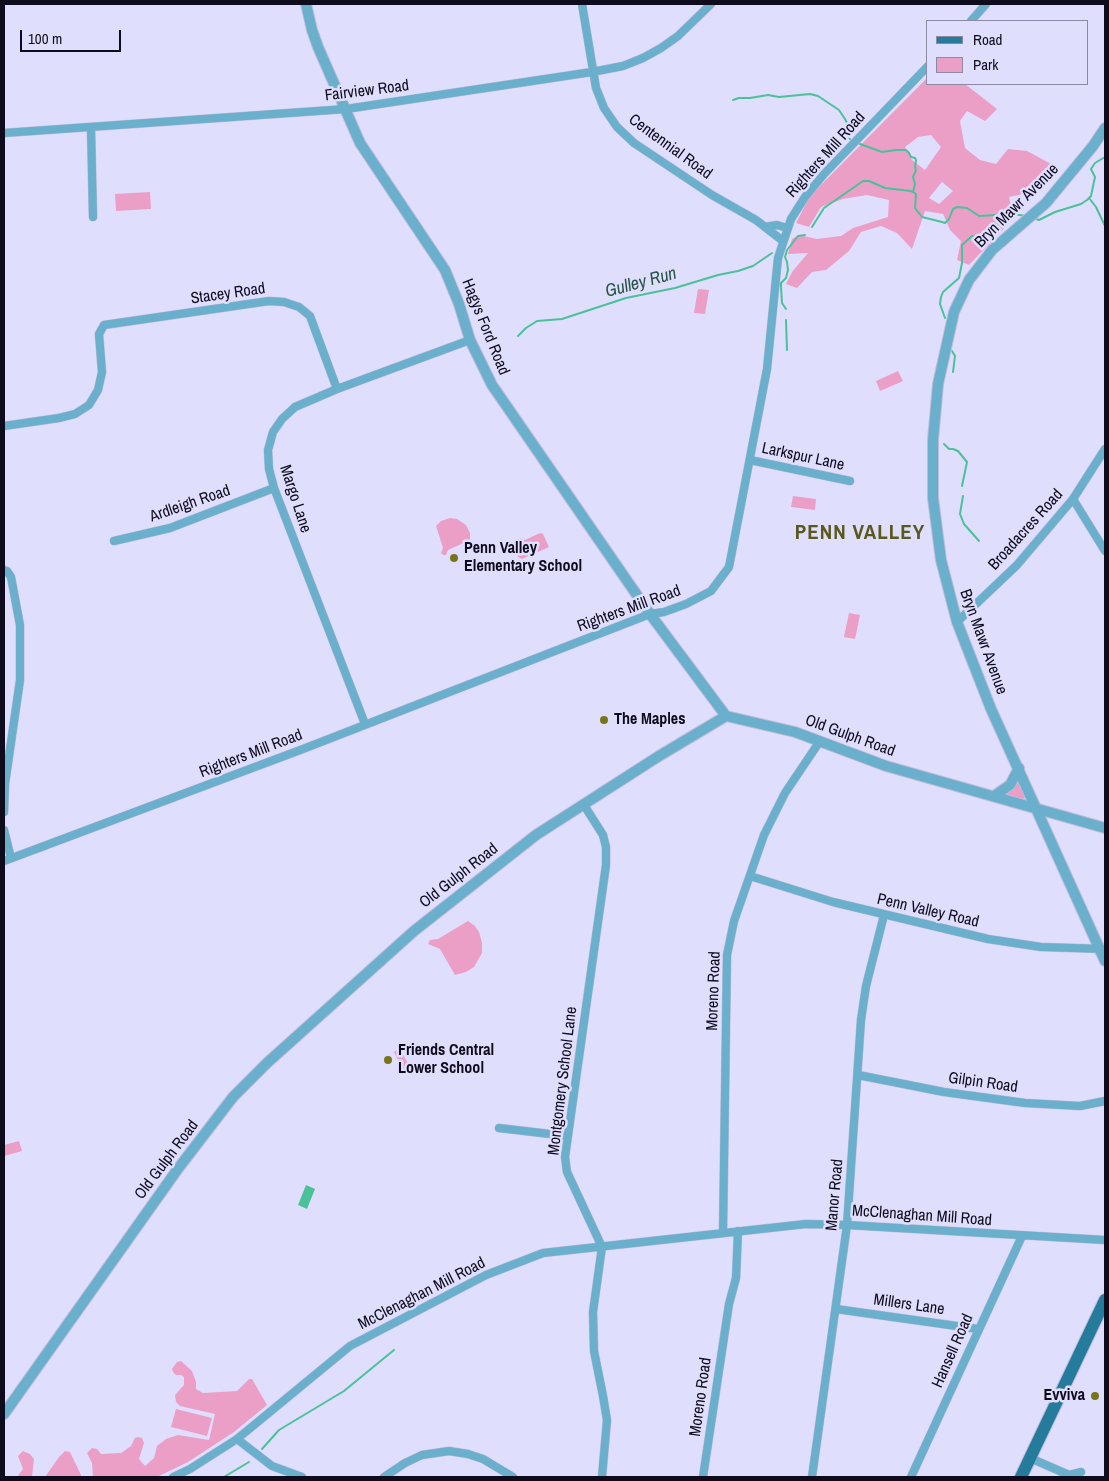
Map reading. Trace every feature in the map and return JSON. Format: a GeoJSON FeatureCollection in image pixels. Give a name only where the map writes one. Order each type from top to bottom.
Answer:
{"type":"FeatureCollection","features":[{"type":"Feature","properties":{"kind":"main road"},"geometry":{"type":"LineString","coordinates":[[1021,1477],[1105,1300]]}},
{"type":"Feature","properties":{"kind":"street","name":"Hagys Ford Road"},"geometry":{"type":"LineString","coordinates":[[306,4],[318,47],[353,127],[365,150],[445,270],[460,304],[470,340],[492,385],[650,614],[726,716]]}},
{"type":"Feature","properties":{"kind":"street","name":"Centennial Road"},"geometry":{"type":"LineString","coordinates":[[582,4],[596,88],[604,108],[626,135],[712,195],[765,227],[783,241]]}},
{"type":"Feature","properties":{"kind":"street","name":"Fairview Road"},"geometry":{"type":"LineString","coordinates":[[4,133],[346,109],[592,72],[623,66],[661,48],[684,31],[711,4]]}},
{"type":"Feature","properties":{"kind":"street"},"geometry":{"type":"LineString","coordinates":[[972,20],[986,4]]}},
{"type":"Feature","properties":{"kind":"street","name":"Righters Mill Road"},"geometry":{"type":"LineString","coordinates":[[7,860],[303,749],[650,614],[664,612],[702,597],[711,591],[728,569],[767,369],[778,258],[792,215],[824,174],[926,68]]}},
{"type":"Feature","properties":{"kind":"street"},"geometry":{"type":"LineString","coordinates":[[91,128],[93,217]]}},
{"type":"Feature","properties":{"kind":"street","name":"Bryn Mawr Avenue"},"geometry":{"type":"LineString","coordinates":[[1105,128],[1046,202],[992,250],[969,280],[954,312],[938,384],[933,440],[933,498],[941,560],[957,622],[991,709],[1103,949],[1105,962]]}},
{"type":"Feature","properties":{"kind":"street","name":"Centennial Road"},"geometry":{"type":"LineString","coordinates":[[765,227],[777,226],[787,228]]}},
{"type":"Feature","properties":{"kind":"street","name":"Stacey Road"},"geometry":{"type":"LineString","coordinates":[[4,426],[59,418],[75,414],[89,405],[98,390],[102,372],[99,334],[101,328],[107,324],[190,314],[269,301],[284,302],[299,307],[310,316],[337,389]]}},
{"type":"Feature","properties":{"kind":"street","name":"Margo Lane"},"geometry":{"type":"LineString","coordinates":[[364,724],[274,488],[269,469],[268,450],[273,432],[282,419],[295,407],[337,389],[470,340]]}},
{"type":"Feature","properties":{"kind":"street","name":"Broadacres Road"},"geometry":{"type":"LineString","coordinates":[[957,622],[1017,565],[1073,499],[1105,449]]}},
{"type":"Feature","properties":{"kind":"street","name":"Larkspur Lane"},"geometry":{"type":"LineString","coordinates":[[750,460],[850,481]]}},
{"type":"Feature","properties":{"kind":"street","name":"Ardleigh Road"},"geometry":{"type":"LineString","coordinates":[[114,541],[170,528],[274,488]]}},
{"type":"Feature","properties":{"kind":"street"},"geometry":{"type":"LineString","coordinates":[[1073,499],[1105,551]]}},
{"type":"Feature","properties":{"kind":"street"},"geometry":{"type":"LineString","coordinates":[[4,812],[5,784],[14,729],[20,671],[20,625],[10,577],[5,570]]}},
{"type":"Feature","properties":{"kind":"street","name":"Old Gulph Road"},"geometry":{"type":"LineString","coordinates":[[4,1414],[177,1170],[233,1097],[267,1063],[414,931],[536,836],[659,756],[726,716],[795,732],[886,766],[1105,828]]}},
{"type":"Feature","properties":{"kind":"street","name":"Moreno Road"},"geometry":{"type":"LineString","coordinates":[[723,1233],[727,955],[734,921],[773,814],[794,777],[820,741]]}},
{"type":"Feature","properties":{"kind":"street"},"geometry":{"type":"LineString","coordinates":[[994,796],[1010,785],[1019,768]]}},
{"type":"Feature","properties":{"kind":"street","name":"Montgomery School Lane"},"geometry":{"type":"LineString","coordinates":[[584,805],[603,835],[606,846],[606,864],[565,1157],[566,1172],[602,1247]]}},
{"type":"Feature","properties":{"kind":"street"},"geometry":{"type":"LineString","coordinates":[[4,830],[7,860]]}},
{"type":"Feature","properties":{"kind":"street","name":"Penn Valley Road"},"geometry":{"type":"LineString","coordinates":[[750,876],[832,902],[988,939],[1041,947],[1103,949]]}},
{"type":"Feature","properties":{"kind":"street","name":"Manor Road"},"geometry":{"type":"LineString","coordinates":[[812,1477],[847,1225],[861,1020],[866,986],[884,915]]}},
{"type":"Feature","properties":{"kind":"street","name":"Gilpin Road"},"geometry":{"type":"LineString","coordinates":[[858,1075],[944,1092],[1024,1103],[1080,1106],[1105,1101]]}},
{"type":"Feature","properties":{"kind":"street"},"geometry":{"type":"LineString","coordinates":[[500,1128],[567,1136]]}},
{"type":"Feature","properties":{"kind":"street","name":"McClenaghan Mill Road"},"geometry":{"type":"LineString","coordinates":[[173,1477],[190,1469],[236,1439],[350,1346],[486,1275],[543,1253],[806,1224],[1105,1240]]}},
{"type":"Feature","properties":{"kind":"street","name":"Moreno Road"},"geometry":{"type":"LineString","coordinates":[[703,1477],[729,1304],[736,1278],[738,1231]]}},
{"type":"Feature","properties":{"kind":"street","name":"Hansell Road"},"geometry":{"type":"LineString","coordinates":[[911,1477],[1022,1236]]}},
{"type":"Feature","properties":{"kind":"street"},"geometry":{"type":"LineString","coordinates":[[602,1247],[593,1312],[594,1351],[607,1420],[602,1477]]}},
{"type":"Feature","properties":{"kind":"street","name":"Millers Lane"},"geometry":{"type":"LineString","coordinates":[[836,1309],[978,1329]]}},
{"type":"Feature","properties":{"kind":"street"},"geometry":{"type":"LineString","coordinates":[[236,1439],[272,1466],[289,1474],[302,1477]]}},
{"type":"Feature","properties":{"kind":"street"},"geometry":{"type":"LineString","coordinates":[[384,1477],[400,1466],[422,1456],[449,1451],[483,1459],[513,1477]]}},
{"type":"Feature","properties":{"kind":"street"},"geometry":{"type":"LineString","coordinates":[[1030,1458],[1069,1476],[1081,1472]]}},
{"type":"Feature","properties":{"kind":"green space"},"geometry":{"type":"Polygon","coordinates":[[[926,79],[926,85],[966,85],[997,109],[985,121],[967,111],[960,121],[965,148],[980,160],[996,164],[1008,149],[1027,151],[1053,165],[1028,193],[1009,197],[1014,218],[969,265],[957,260],[961,241],[950,230],[943,214],[925,211],[912,249],[897,233],[881,226],[861,232],[849,251],[826,270],[812,272],[797,288],[786,284],[792,272],[808,253],[788,254],[792,239],[799,235],[817,239],[841,236],[853,228],[888,217],[889,200],[867,195],[843,199],[821,207],[809,227],[796,223],[810,196],[926,79]],[[931,135],[918,137],[905,147],[912,160],[925,170],[941,147],[931,135]],[[942,182],[929,198],[939,204],[953,191],[942,182]]]}},
{"type":"Feature","properties":{"kind":"green space"},"geometry":{"type":"Polygon","coordinates":[[[150,192],[151,209],[116,211],[115,194],[150,192]]]}},
{"type":"Feature","properties":{"kind":"green space"},"geometry":{"type":"Polygon","coordinates":[[[698,289],[709,290],[705,314],[694,313],[698,289]]]}},
{"type":"Feature","properties":{"kind":"green space"},"geometry":{"type":"Polygon","coordinates":[[[898,371],[903,381],[880,391],[876,381],[898,371]]]}},
{"type":"Feature","properties":{"kind":"green space"},"geometry":{"type":"Polygon","coordinates":[[[793,496],[816,499],[815,510],[791,507],[793,496]]]}},
{"type":"Feature","properties":{"kind":"green space"},"geometry":{"type":"Polygon","coordinates":[[[450,518],[457,519],[466,525],[470,533],[470,540],[448,550],[446,555],[443,555],[441,553],[443,548],[436,526],[441,521],[450,518]]]}},
{"type":"Feature","properties":{"kind":"green space"},"geometry":{"type":"Polygon","coordinates":[[[540,533],[543,534],[549,547],[522,559],[518,557],[514,545],[516,540],[521,538],[525,540],[540,533]]]}},
{"type":"Feature","properties":{"kind":"green space"},"geometry":{"type":"Polygon","coordinates":[[[849,613],[860,615],[855,639],[844,637],[849,613]]]}},
{"type":"Feature","properties":{"kind":"green space"},"geometry":{"type":"Polygon","coordinates":[[[1018,781],[1026,797],[1022,800],[1007,796],[1007,792],[1011,791],[1018,781]]]}},
{"type":"Feature","properties":{"kind":"green space"},"geometry":{"type":"Polygon","coordinates":[[[468,921],[479,932],[482,953],[474,967],[466,972],[455,975],[440,949],[428,944],[430,940],[438,939],[468,921]]]}},
{"type":"Feature","properties":{"kind":"green space"},"geometry":{"type":"Polygon","coordinates":[[[400,1048],[410,1068],[404,1072],[394,1052],[400,1048]]]}},
{"type":"Feature","properties":{"kind":"green space"},"geometry":{"type":"Polygon","coordinates":[[[19,1141],[22,1151],[4,1156],[4,1145],[19,1141]]]}},
{"type":"Feature","properties":{"kind":"green space"},"geometry":{"type":"Polygon","coordinates":[[[181,1361],[192,1371],[196,1382],[196,1389],[203,1393],[237,1391],[249,1379],[252,1379],[267,1405],[234,1432],[188,1462],[157,1477],[93,1477],[92,1463],[87,1453],[92,1448],[97,1449],[101,1454],[121,1453],[131,1446],[135,1438],[142,1438],[144,1443],[139,1459],[145,1466],[154,1458],[157,1446],[166,1439],[178,1435],[209,1440],[215,1414],[180,1406],[176,1402],[175,1395],[184,1385],[184,1377],[176,1375],[172,1369],[177,1362],[181,1361]]]}},
{"type":"Feature","properties":{"kind":"green space"},"geometry":{"type":"Polygon","coordinates":[[[176,1409],[212,1418],[207,1436],[171,1427],[176,1409]]]}},
{"type":"Feature","properties":{"kind":"green space"},"geometry":{"type":"Polygon","coordinates":[[[23,1451],[30,1454],[34,1459],[32,1477],[17,1477],[23,1469],[18,1456],[23,1451]]]}},
{"type":"Feature","properties":{"kind":"green space"},"geometry":{"type":"Polygon","coordinates":[[[65,1451],[70,1452],[82,1477],[45,1477],[59,1457],[65,1451]]]}},
{"type":"Feature","properties":{"kind":"shaded area"},"geometry":{"type":"Polygon","coordinates":[[[306,1185],[315,1189],[307,1209],[298,1205],[306,1185]]]}},
{"type":"Feature","properties":{"kind":"waterway"},"geometry":{"type":"LineString","coordinates":[[733,100],[768,95],[779,97],[810,94],[818,96],[839,110],[848,125],[844,134],[850,139]]}},
{"type":"Feature","properties":{"kind":"waterway"},"geometry":{"type":"LineString","coordinates":[[860,144],[882,152],[906,150],[911,157],[915,158],[916,170],[913,177],[915,184],[913,192]]}},
{"type":"Feature","properties":{"kind":"waterway","name":"Gulley Run"},"geometry":{"type":"LineString","coordinates":[[1033,218],[1039,220],[1087,200],[1091,196],[1095,177],[1091,169],[1095,163],[1105,157]]}},
{"type":"Feature","properties":{"kind":"waterway","name":"Gulley Run"},"geometry":{"type":"LineString","coordinates":[[812,227],[824,208],[863,181],[869,181],[885,188],[911,191],[916,194],[915,208],[922,217],[945,223],[953,209],[957,207],[967,208],[979,216],[1013,214],[1026,216]]}},
{"type":"Feature","properties":{"kind":"waterway"},"geometry":{"type":"LineString","coordinates":[[1089,198],[1096,207],[1105,226]]}},
{"type":"Feature","properties":{"kind":"waterway"},"geometry":{"type":"LineString","coordinates":[[945,318],[940,304],[941,297],[943,292],[959,278],[962,263],[962,245],[972,236],[981,238],[986,235],[1004,216]]}},
{"type":"Feature","properties":{"kind":"waterway"},"geometry":{"type":"LineString","coordinates":[[786,309],[782,303],[781,287],[781,283],[786,278],[788,270],[785,257],[787,250],[798,236],[805,235]]}},
{"type":"Feature","properties":{"kind":"waterway","name":"Gulley Run"},"geometry":{"type":"LineString","coordinates":[[518,336],[537,321],[562,319],[626,298],[675,288],[738,271],[753,266],[772,253]]}},
{"type":"Feature","properties":{"kind":"waterway"},"geometry":{"type":"LineString","coordinates":[[786,320],[787,350]]}},
{"type":"Feature","properties":{"kind":"waterway"},"geometry":{"type":"LineString","coordinates":[[952,351],[955,356],[953,372]]}},
{"type":"Feature","properties":{"kind":"waterway"},"geometry":{"type":"LineString","coordinates":[[944,444],[949,449],[958,451],[967,462],[962,486]]}},
{"type":"Feature","properties":{"kind":"waterway"},"geometry":{"type":"LineString","coordinates":[[963,496],[960,514],[964,524],[979,541]]}},
{"type":"Feature","properties":{"kind":"waterway"},"geometry":{"type":"LineString","coordinates":[[262,1449],[279,1430],[344,1391],[394,1350]]}},
{"type":"Feature","properties":{"kind":"waterway"},"geometry":{"type":"LineString","coordinates":[[224,1477],[249,1462]]}},
{"type":"Feature","properties":{"kind":"place","name":"Penn Valley Elementary School"},"geometry":{"type":"Point","coordinates":[454,558]}},
{"type":"Feature","properties":{"kind":"place","name":"The Maples"},"geometry":{"type":"Point","coordinates":[604,720]}},
{"type":"Feature","properties":{"kind":"place","name":"Friends Central Lower School"},"geometry":{"type":"Point","coordinates":[388,1060]}},
{"type":"Feature","properties":{"kind":"place","name":"Evviva"},"geometry":{"type":"Point","coordinates":[1095,1396]}},
{"type":"Feature","properties":{"kind":"district","name":"PENN VALLEY"},"geometry":{"type":"Point","coordinates":[860,533]}}]}
